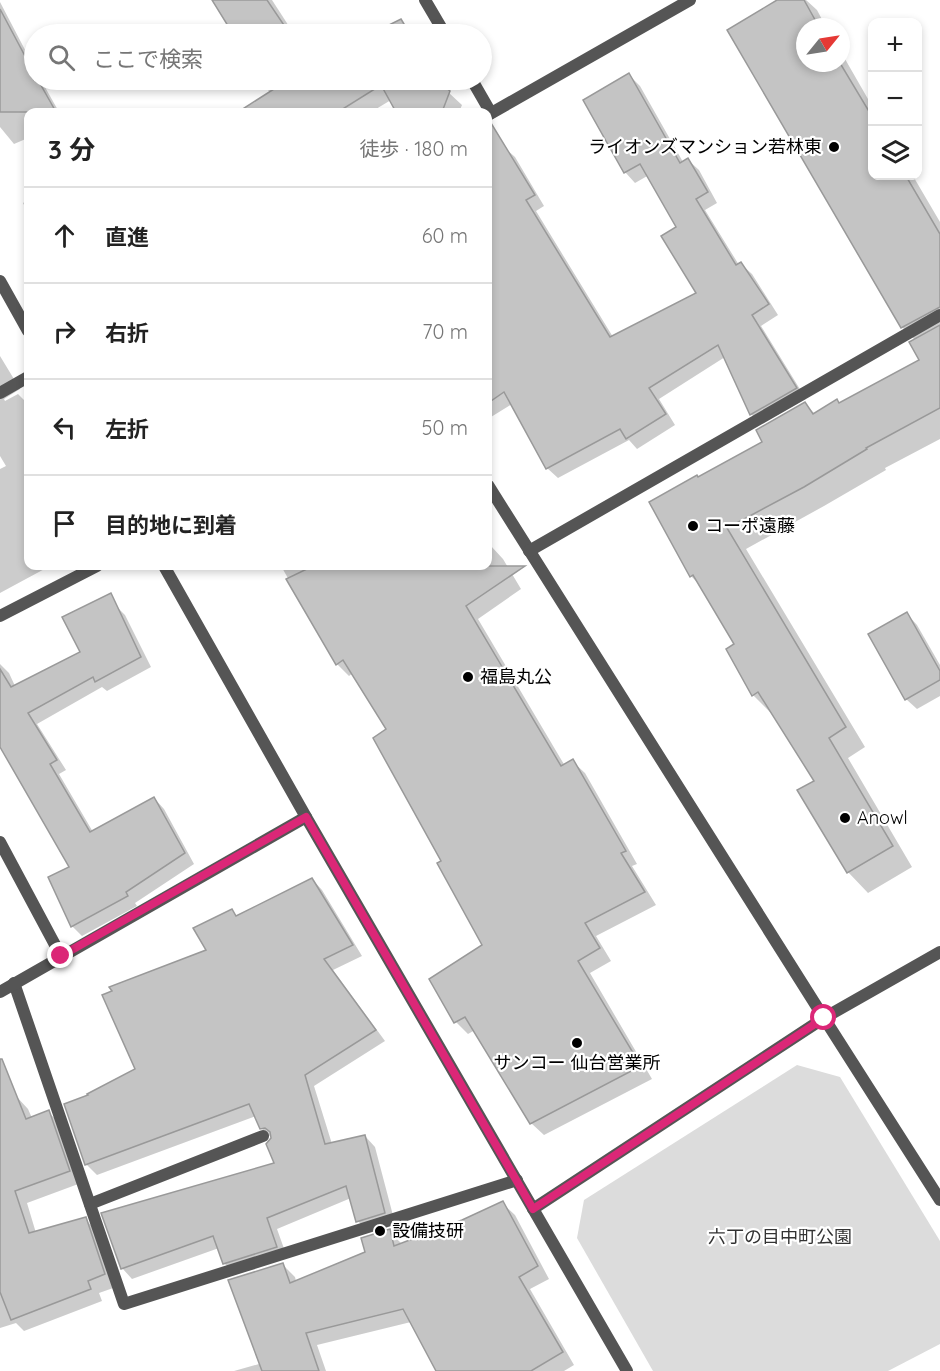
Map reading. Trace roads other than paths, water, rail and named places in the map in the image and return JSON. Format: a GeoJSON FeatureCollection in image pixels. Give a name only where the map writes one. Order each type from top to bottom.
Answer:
{"type":"FeatureCollection","features":[{"type":"Feature","properties":{"kind":"street"},"geometry":{"type":"LineString","coordinates":[[425,0],[439,24]]}},
{"type":"Feature","properties":{"kind":"street"},"geometry":{"type":"LineString","coordinates":[[492,112],[690,0]]}},
{"type":"Feature","properties":{"kind":"street"},"geometry":{"type":"LineString","coordinates":[[477,90],[486,108]]}},
{"type":"Feature","properties":{"kind":"street"},"geometry":{"type":"LineString","coordinates":[[0,281],[24,324]]}},
{"type":"Feature","properties":{"kind":"street"},"geometry":{"type":"LineString","coordinates":[[529,551],[940,315]]}},
{"type":"Feature","properties":{"kind":"street"},"geometry":{"type":"LineString","coordinates":[[0,393],[24,379]]}},
{"type":"Feature","properties":{"kind":"street"},"geometry":{"type":"LineString","coordinates":[[492,491],[940,1200]]}},
{"type":"Feature","properties":{"kind":"street"},"geometry":{"type":"LineString","coordinates":[[0,616],[89,570]]}},
{"type":"Feature","properties":{"kind":"street"},"geometry":{"type":"LineString","coordinates":[[166,570],[306,817],[627,1371]]}},
{"type":"Feature","properties":{"kind":"street"},"geometry":{"type":"LineString","coordinates":[[0,992],[306,817]]}},
{"type":"Feature","properties":{"kind":"street"},"geometry":{"type":"LineString","coordinates":[[0,842],[61,956]]}},
{"type":"Feature","properties":{"kind":"street"},"geometry":{"type":"LineString","coordinates":[[533,1209],[824,1018],[940,952]]}},
{"type":"Feature","properties":{"kind":"street"},"geometry":{"type":"LineString","coordinates":[[14,983],[124,1304],[517,1180]]}},
{"type":"Feature","properties":{"kind":"street"},"geometry":{"type":"LineString","coordinates":[[90,1204],[263,1136]]}},
{"type":"Feature","properties":{"kind":"place","name":"ライオンズマンション若林東"},"geometry":{"type":"Point","coordinates":[834,147]}},
{"type":"Feature","properties":{"kind":"place","name":"コーポ遠藤"},"geometry":{"type":"Point","coordinates":[693,526]}},
{"type":"Feature","properties":{"kind":"place","name":"福島丸公"},"geometry":{"type":"Point","coordinates":[468,677]}},
{"type":"Feature","properties":{"kind":"place","name":"Anowl"},"geometry":{"type":"Point","coordinates":[845,818]}},
{"type":"Feature","properties":{"kind":"place","name":"サンコー 仙台営業所"},"geometry":{"type":"Point","coordinates":[577,1043]}},
{"type":"Feature","properties":{"kind":"place","name":"設備技研"},"geometry":{"type":"Point","coordinates":[380,1231]}},
{"type":"Feature","properties":{"kind":"park label","name":"六丁の目中町公園"},"geometry":{"type":"Point","coordinates":[780,1237]}}]}
